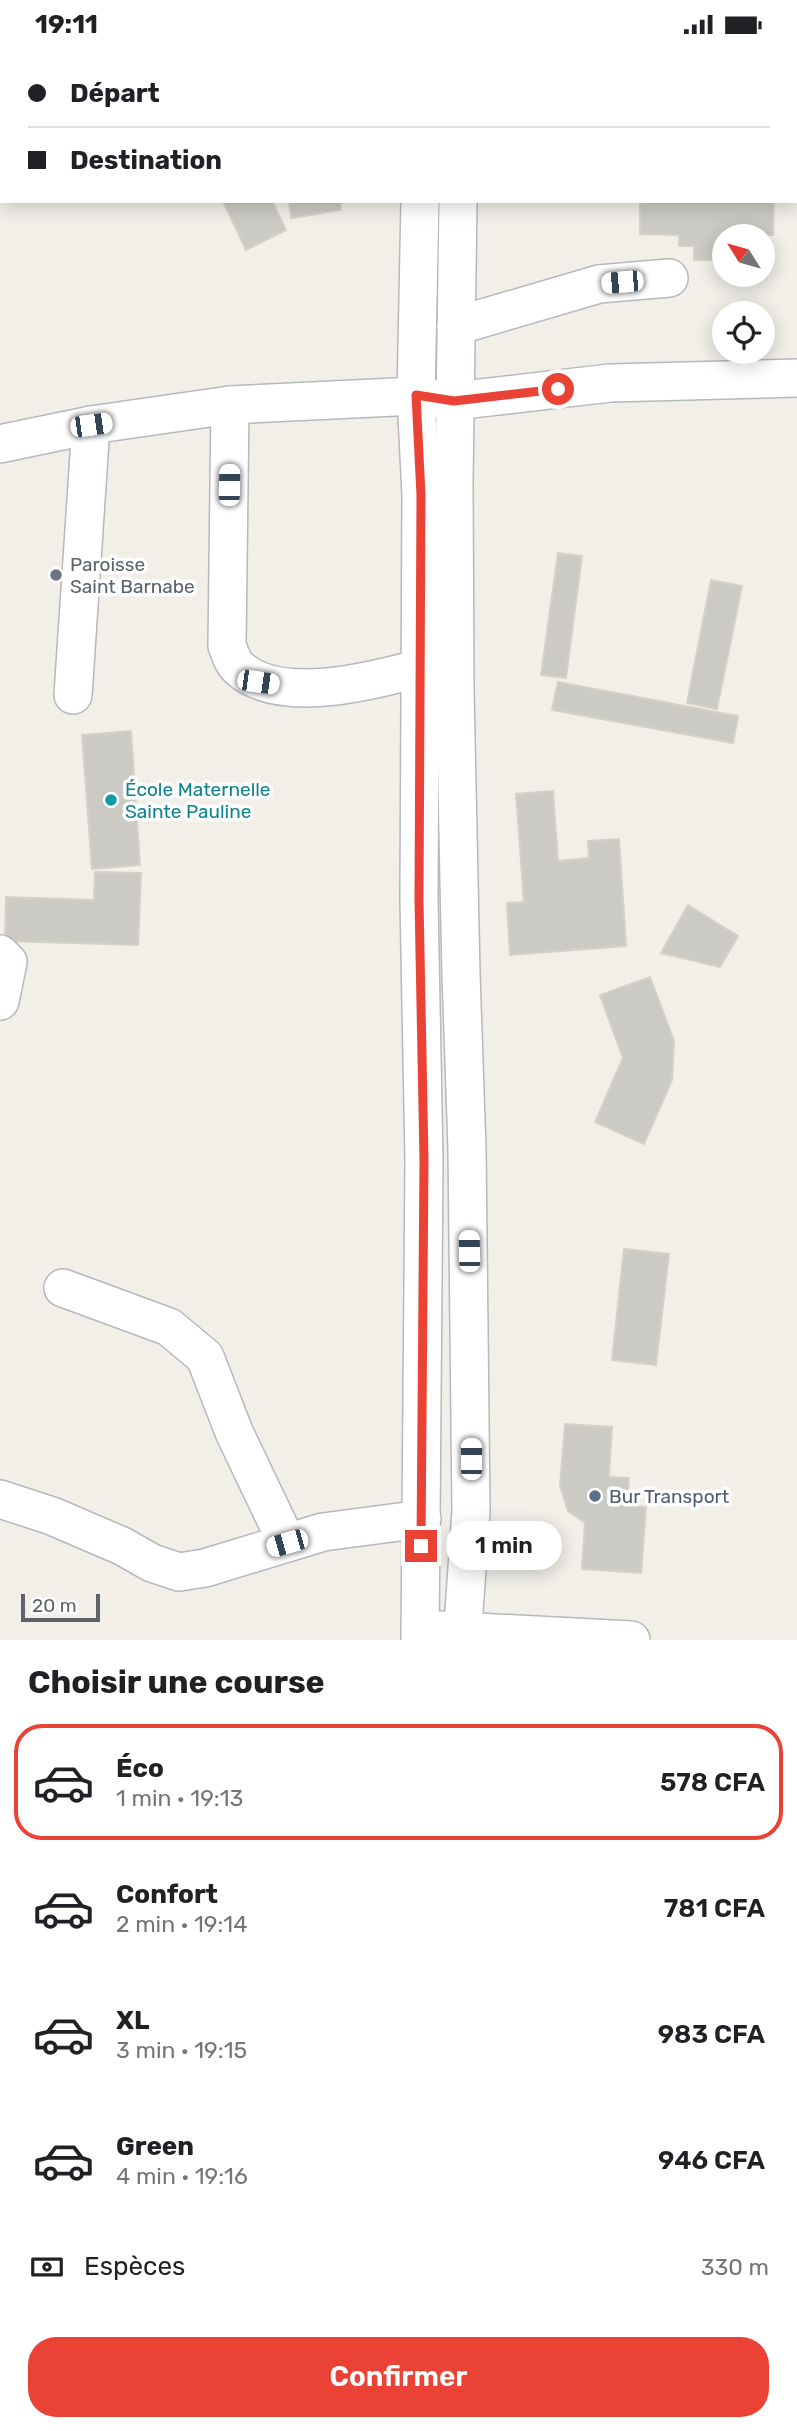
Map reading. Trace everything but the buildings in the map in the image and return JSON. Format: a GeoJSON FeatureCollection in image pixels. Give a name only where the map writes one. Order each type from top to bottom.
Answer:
{"type":"FeatureCollection","features":[{"type":"Feature","properties":{"kind":"street"},"geometry":{"type":"LineString","coordinates":[[420,203],[416,395],[421,495],[419,900],[424,1160],[421,1635],[631,1640]]}},
{"type":"Feature","properties":{"kind":"street"},"geometry":{"type":"LineString","coordinates":[[458,203],[454,401],[455,691],[471,1380],[471,1511],[462,1635]]}},
{"type":"Feature","properties":{"kind":"street"},"geometry":{"type":"LineString","coordinates":[[456,326],[599,284],[669,278]]}},
{"type":"Feature","properties":{"kind":"street"},"geometry":{"type":"LineString","coordinates":[[0,444],[91,425],[230,405],[416,395],[454,401],[610,383],[797,378]]}},
{"type":"Feature","properties":{"kind":"street"},"geometry":{"type":"LineString","coordinates":[[230,405],[227,646],[237,668],[258,682],[311,689],[378,679],[420,668]]}},
{"type":"Feature","properties":{"kind":"street"},"geometry":{"type":"LineString","coordinates":[[72,695],[91,425]]}},
{"type":"Feature","properties":{"kind":"street"},"geometry":{"type":"LineString","coordinates":[[0,954],[8,962],[0,1002]]}},
{"type":"Feature","properties":{"kind":"street"},"geometry":{"type":"LineString","coordinates":[[64,1288],[169,1327],[205,1357],[234,1432],[287,1543]]}},
{"type":"Feature","properties":{"kind":"street"},"geometry":{"type":"LineString","coordinates":[[0,1499],[52,1516],[122,1546],[152,1563],[179,1572],[205,1568],[323,1532],[422,1519]]}},
{"type":"Feature","properties":{"kind":"place","name":"Paroisse Saint Barnabe"},"geometry":{"type":"Point","coordinates":[56,575]}},
{"type":"Feature","properties":{"kind":"place","name":"École Maternelle Sainte Pauline"},"geometry":{"type":"Point","coordinates":[111,800]}},
{"type":"Feature","properties":{"kind":"place","name":"Bur Transport"},"geometry":{"type":"Point","coordinates":[595,1496]}},
{"type":"Feature","properties":{"kind":"route"},"geometry":{"type":"LineString","coordinates":[[421,1546],[424,1160],[419,900],[421,495],[416,395],[454,401],[558,389]]}}]}
